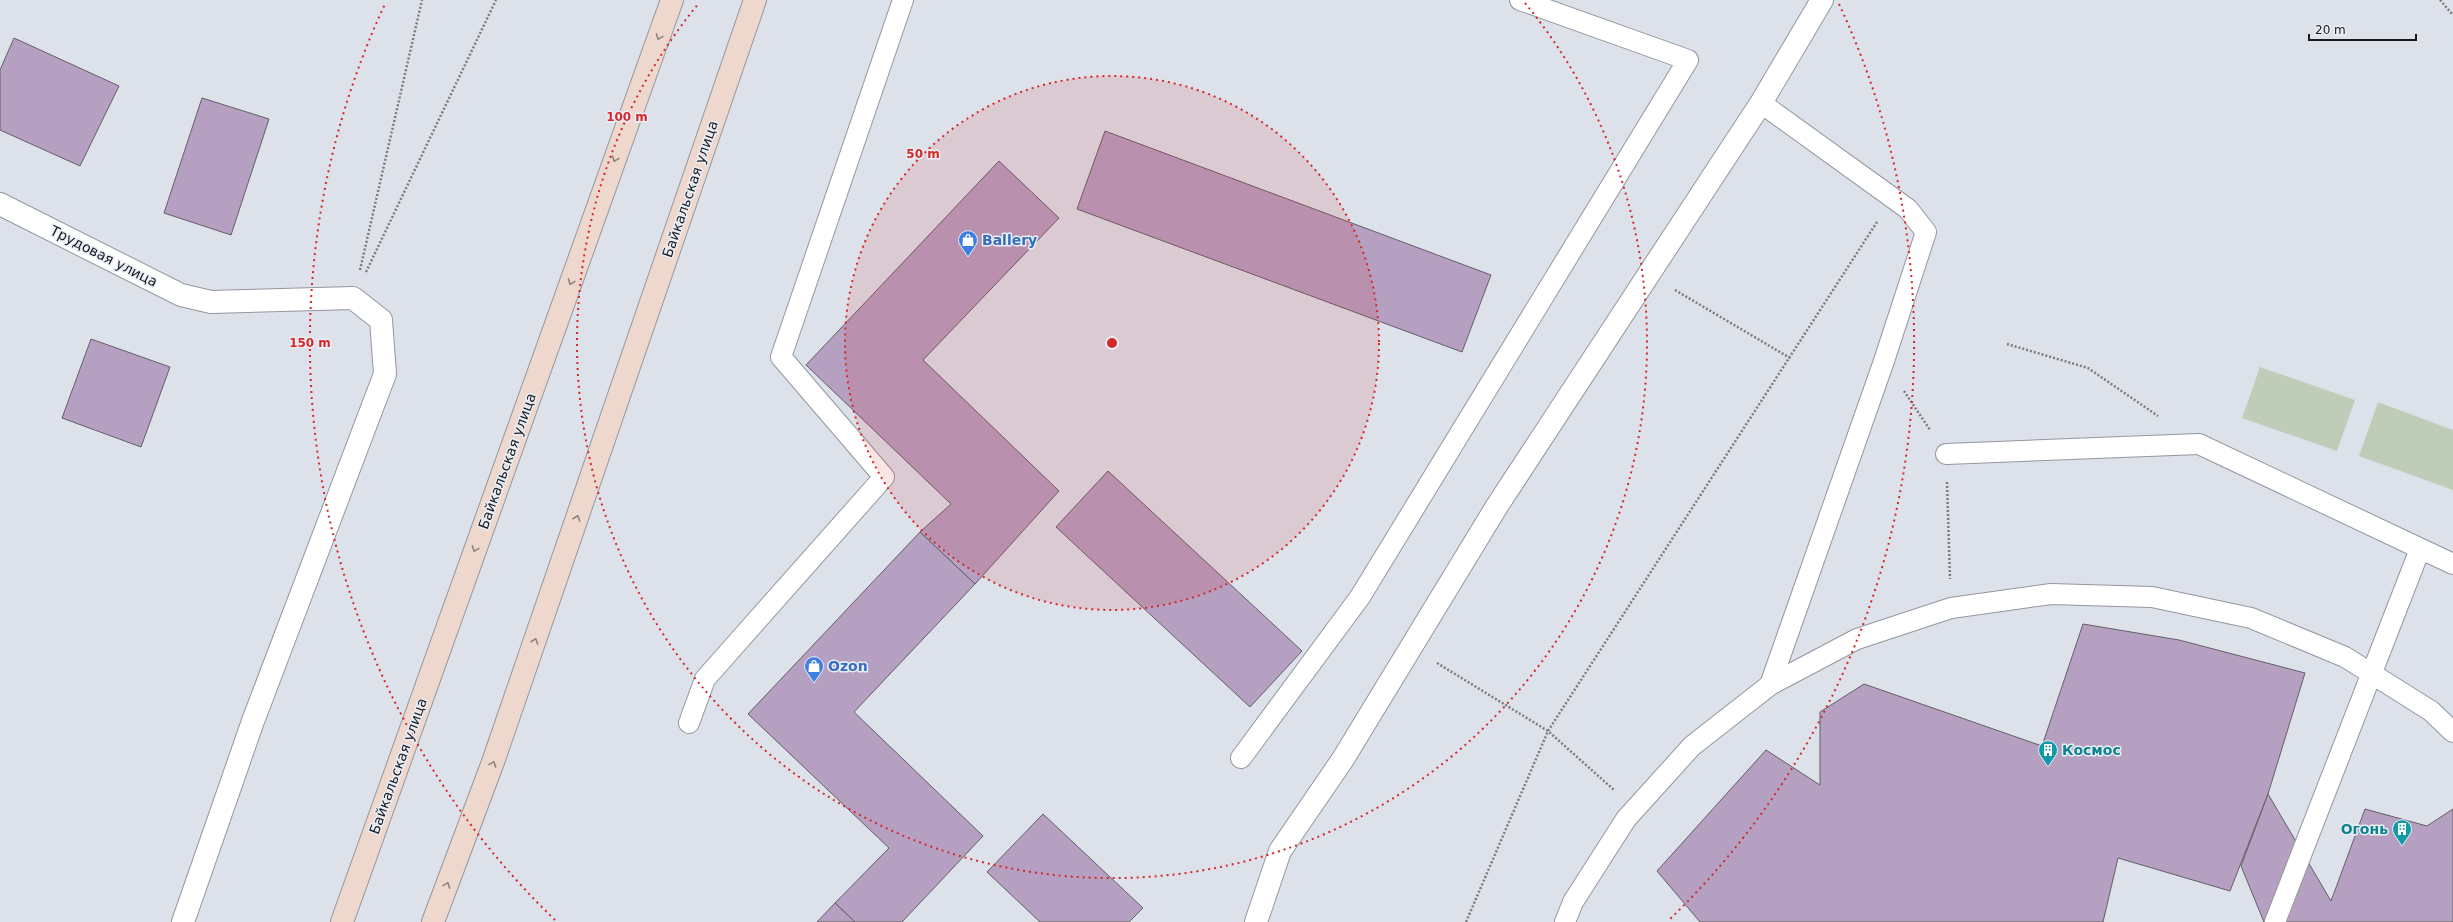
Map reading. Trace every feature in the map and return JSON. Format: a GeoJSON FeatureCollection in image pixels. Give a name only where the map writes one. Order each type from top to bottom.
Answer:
{"type":"FeatureCollection","features":[{"type":"Feature","properties":{"kind":"main road","name":"Байкальская улица"},"geometry":{"type":"LineString","coordinates":[[342,922],[672,0]]}},
{"type":"Feature","properties":{"kind":"main road","name":"Байкальская улица"},"geometry":{"type":"LineString","coordinates":[[433,922],[493,762],[755,0]]}},
{"type":"Feature","properties":{"kind":"street"},"geometry":{"type":"LineString","coordinates":[[1256,922],[1280,851],[1343,759],[1497,506],[1760,103],[1822,0]]}},
{"type":"Feature","properties":{"kind":"street","name":"Трудовая улица"},"geometry":{"type":"LineString","coordinates":[[0,204],[181,295],[211,302],[353,298]]}},
{"type":"Feature","properties":{"kind":"street"},"geometry":{"type":"LineString","coordinates":[[183,922],[253,721],[385,374],[381,320],[353,298]]}},
{"type":"Feature","properties":{"kind":"lane"},"geometry":{"type":"LineString","coordinates":[[689,723],[705,679],[884,478],[781,358],[904,0]]}},
{"type":"Feature","properties":{"kind":"lane"},"geometry":{"type":"LineString","coordinates":[[1241,758],[1360,597],[1688,60],[1520,0]]}},
{"type":"Feature","properties":{"kind":"lane"},"geometry":{"type":"LineString","coordinates":[[1760,103],[1908,209],[1926,232],[1884,361],[1770,685]]}},
{"type":"Feature","properties":{"kind":"lane"},"geometry":{"type":"LineString","coordinates":[[1946,454],[2199,444],[2453,564]]}},
{"type":"Feature","properties":{"kind":"lane"},"geometry":{"type":"LineString","coordinates":[[2274,922],[2420,549]]}},
{"type":"Feature","properties":{"kind":"lane"},"geometry":{"type":"LineString","coordinates":[[1565,922],[1573,902],[1626,819],[1692,746],[1770,685],[1857,639],[1951,608],[2051,594],[2152,597],[2251,618],[2345,657],[2431,711],[2453,732]]}},
{"type":"Feature","properties":{"kind":"path"},"geometry":{"type":"LineString","coordinates":[[353,298],[422,0]]}},
{"type":"Feature","properties":{"kind":"path"},"geometry":{"type":"LineString","coordinates":[[353,298],[496,0]]}},
{"type":"Feature","properties":{"kind":"path"},"geometry":{"type":"LineString","coordinates":[[2440,0],[2453,16]]}},
{"type":"Feature","properties":{"kind":"path"},"geometry":{"type":"LineString","coordinates":[[1466,922],[1548,731],[1893,198]]}},
{"type":"Feature","properties":{"kind":"path"},"geometry":{"type":"LineString","coordinates":[[1648,274],[1790,358]]}},
{"type":"Feature","properties":{"kind":"path"},"geometry":{"type":"LineString","coordinates":[[2006,344],[2088,368],[2160,418]]}},
{"type":"Feature","properties":{"kind":"path"},"geometry":{"type":"LineString","coordinates":[[1884,361],[1946,454],[1951,608]]}},
{"type":"Feature","properties":{"kind":"path"},"geometry":{"type":"LineString","coordinates":[[1411,647],[1548,731],[1635,809]]}},
{"type":"Feature","properties":{"kind":"green space"},"geometry":{"type":"Polygon","coordinates":[[[2260,367],[2355,400],[2337,451],[2242,418],[2260,367]]]}},
{"type":"Feature","properties":{"kind":"green space"},"geometry":{"type":"Polygon","coordinates":[[[2378,402],[2453,430],[2453,490],[2359,456],[2378,402]]]}},
{"type":"Feature","properties":{"kind":"building"},"geometry":{"type":"Polygon","coordinates":[[[14,38],[119,86],[80,166],[0,130],[0,70],[14,38]]]}},
{"type":"Feature","properties":{"kind":"building"},"geometry":{"type":"Polygon","coordinates":[[[202,98],[269,119],[231,235],[164,213],[202,98]]]}},
{"type":"Feature","properties":{"kind":"building"},"geometry":{"type":"Polygon","coordinates":[[[1105,131],[1491,275],[1462,352],[1077,209],[1105,131]]]}},
{"type":"Feature","properties":{"kind":"building"},"geometry":{"type":"Polygon","coordinates":[[[999,161],[1059,218],[923,360],[1059,491],[975,584],[920,532],[951,504],[806,365],[999,161]]]}},
{"type":"Feature","properties":{"kind":"building"},"geometry":{"type":"Polygon","coordinates":[[[91,339],[170,367],[141,447],[62,418],[91,339]]]}},
{"type":"Feature","properties":{"kind":"building"},"geometry":{"type":"Polygon","coordinates":[[[1108,471],[1302,651],[1250,707],[1056,527],[1108,471]]]}},
{"type":"Feature","properties":{"kind":"building"},"geometry":{"type":"Polygon","coordinates":[[[920,532],[975,584],[854,712],[983,836],[902,922],[855,922],[835,903],[889,848],[748,714],[920,532]]]}},
{"type":"Feature","properties":{"kind":"building","name":"Космос"},"geometry":{"type":"Polygon","coordinates":[[[2083,624],[2179,640],[2305,673],[2268,794],[2230,891],[2118,858],[2103,922],[1700,922],[1657,871],[1766,750],[1820,785],[1820,712],[1864,684],[2042,746],[2083,624]]]}},
{"type":"Feature","properties":{"kind":"building","name":"Огонь"},"geometry":{"type":"Polygon","coordinates":[[[2268,794],[2331,901],[2365,809],[2427,826],[2453,809],[2453,922],[2264,922],[2241,866],[2268,794]]]}},
{"type":"Feature","properties":{"kind":"building"},"geometry":{"type":"Polygon","coordinates":[[[1043,814],[1143,908],[1129,922],[1040,922],[987,872],[1043,814]]]}},
{"type":"Feature","properties":{"kind":"building"},"geometry":{"type":"Polygon","coordinates":[[[835,903],[855,922],[817,922],[835,903]]]}},
{"type":"Feature","properties":{"kind":"place","name":"Ballery"},"geometry":{"type":"Point","coordinates":[968,257]}},
{"type":"Feature","properties":{"kind":"place","name":"Ozon"},"geometry":{"type":"Point","coordinates":[814,683]}},
{"type":"Feature","properties":{"kind":"place","name":"Космос"},"geometry":{"type":"Point","coordinates":[2048,767]}},
{"type":"Feature","properties":{"kind":"place","name":"Огонь"},"geometry":{"type":"Point","coordinates":[2402,846]}}]}
